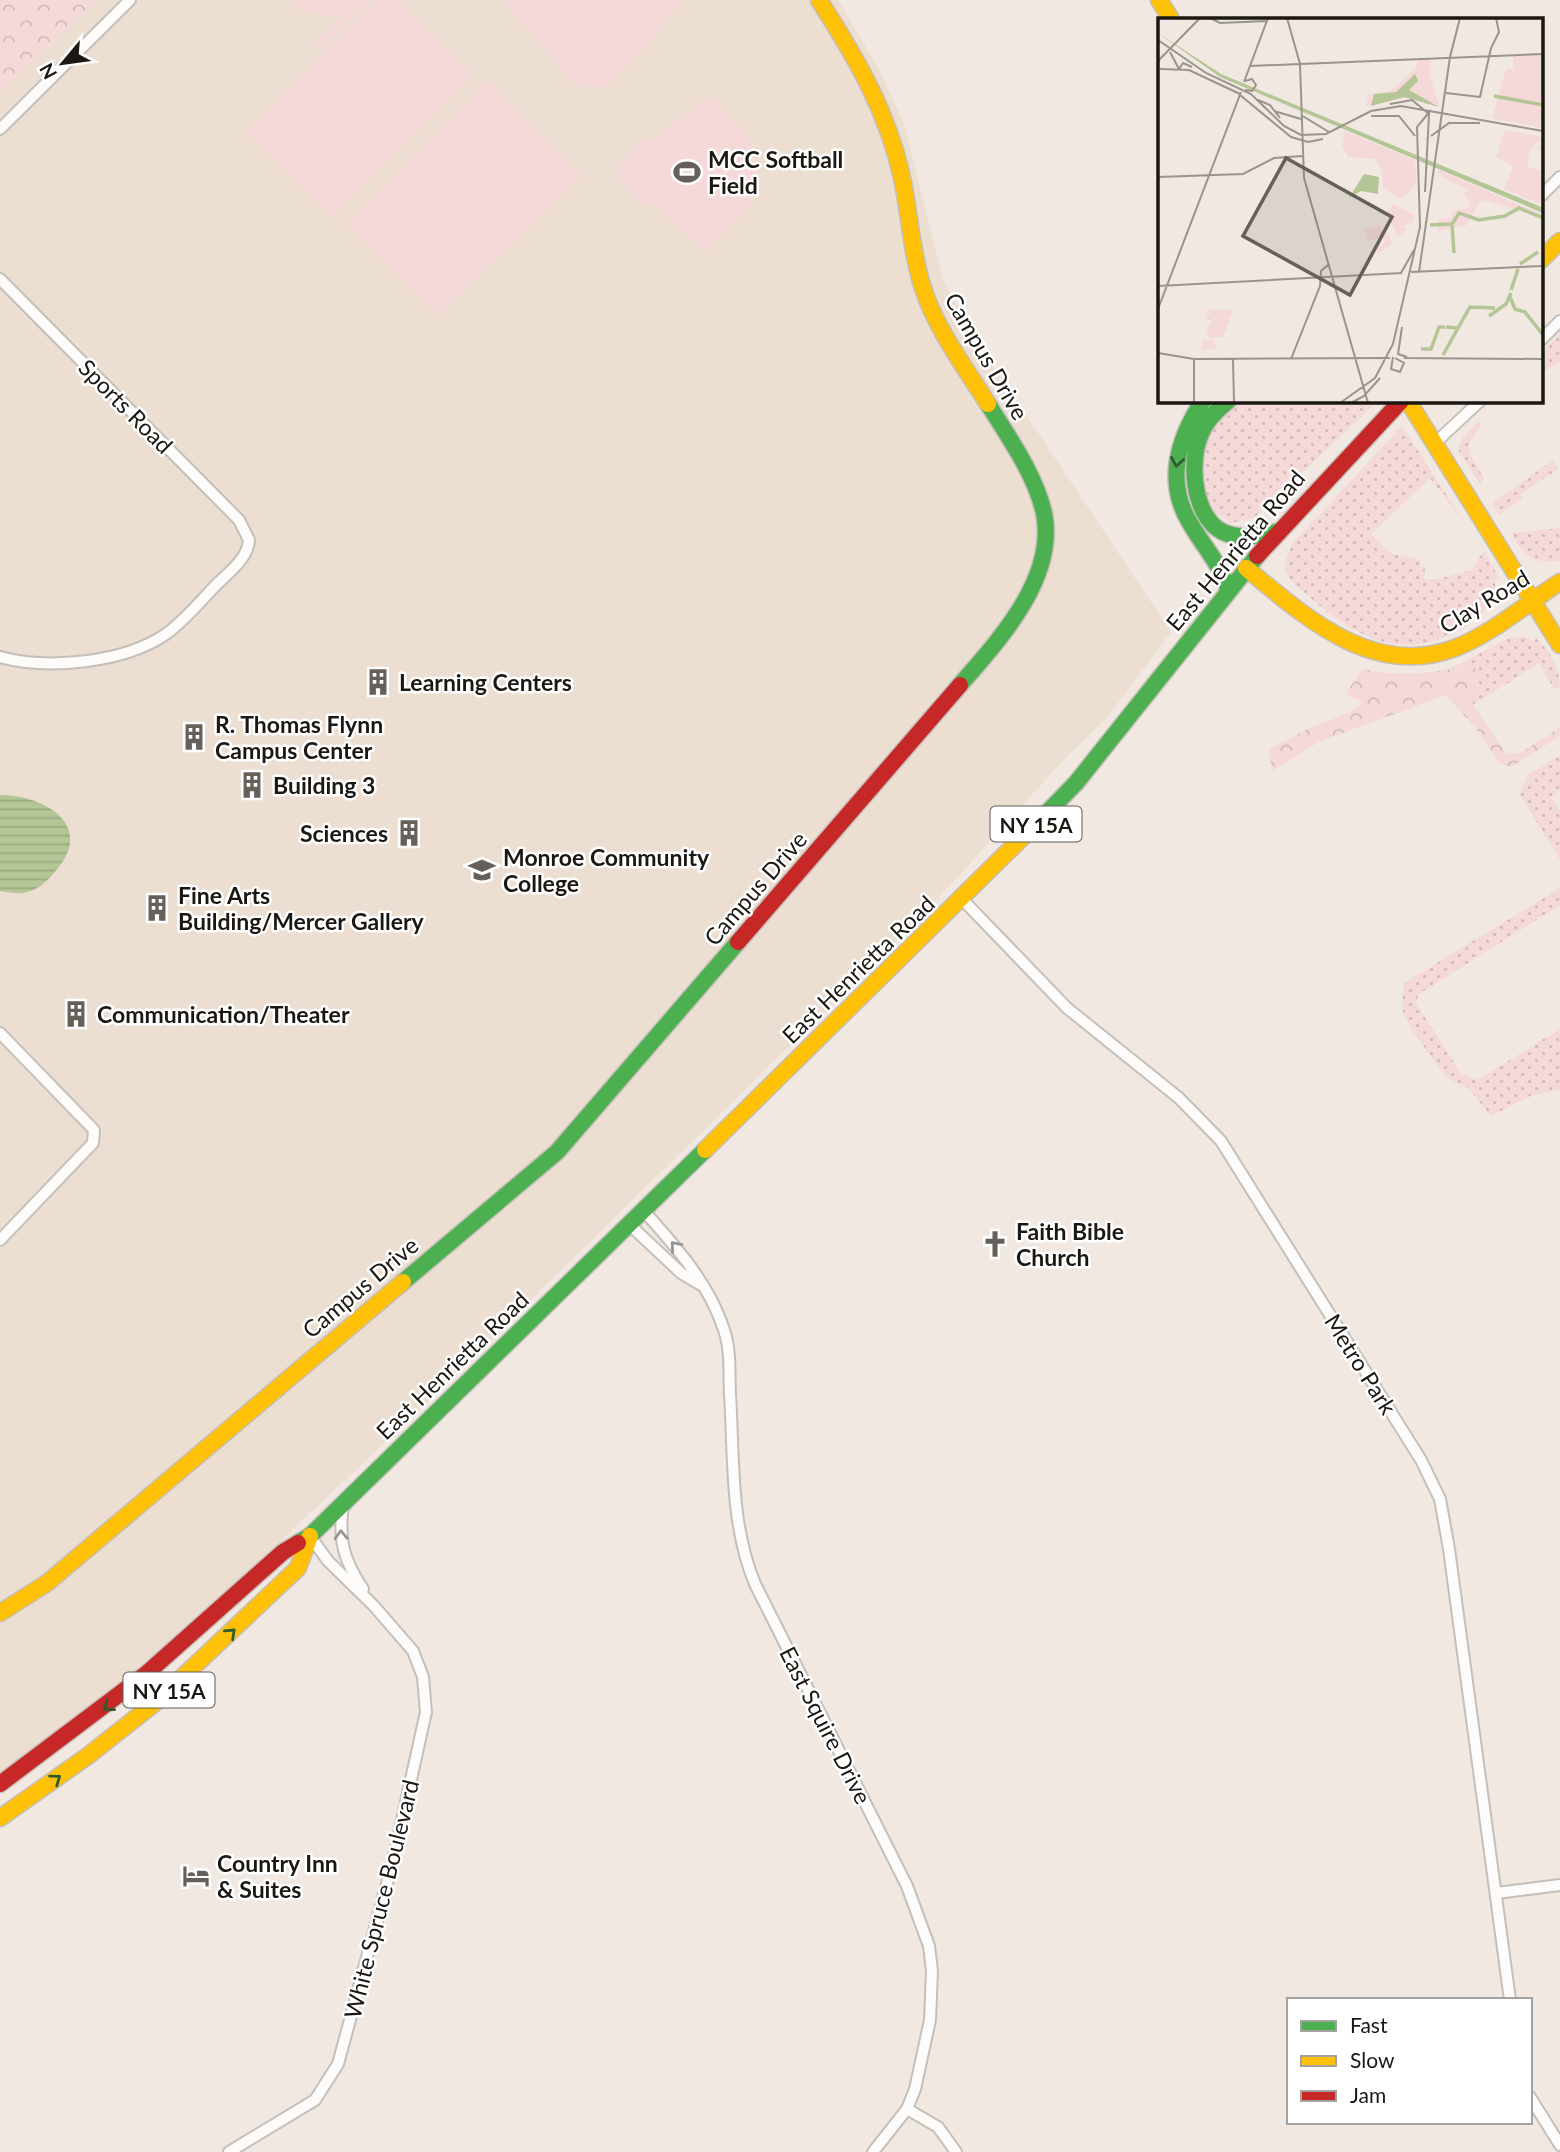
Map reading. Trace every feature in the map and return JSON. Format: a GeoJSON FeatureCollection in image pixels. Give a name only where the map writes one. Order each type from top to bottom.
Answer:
{"type":"FeatureCollection","features":[{"type":"Feature","properties":{"kind":"main road","name":"Campus Drive"},"geometry":{"type":"LineString","coordinates":[[0,1613],[47,1583],[557,1152],[953,694],[1016,615],[1033,587],[1043,557],[1044,514],[1023,461],[953,348],[923,290],[902,177],[886,119],[856,58],[819,0]]}},
{"type":"Feature","properties":{"kind":"main road"},"geometry":{"type":"LineString","coordinates":[[1159,0],[1170,18]]}},
{"type":"Feature","properties":{"kind":"main road"},"geometry":{"type":"LineString","coordinates":[[1542,259],[1560,241]]}},
{"type":"Feature","properties":{"kind":"main road"},"geometry":{"type":"LineString","coordinates":[[1202,402],[1191,417],[1180,440],[1175,474],[1180,506],[1221,565],[1228,589]]}},
{"type":"Feature","properties":{"kind":"main road"},"geometry":{"type":"LineString","coordinates":[[1227,402],[1208,421],[1192,462],[1203,510],[1214,527],[1231,534],[1246,538],[1276,532]]}},
{"type":"Feature","properties":{"kind":"main road","name":"East Henrietta Road"},"geometry":{"type":"LineString","coordinates":[[0,1784],[74,1734],[134,1687],[283,1552],[310,1536],[630,1225],[710,1142],[962,899],[1107,748],[1228,589],[1276,532],[1400,402]]}},
{"type":"Feature","properties":{"kind":"main road"},"geometry":{"type":"LineString","coordinates":[[1409,402],[1560,645]]}},
{"type":"Feature","properties":{"kind":"main road","name":"Clay Road"},"geometry":{"type":"LineString","coordinates":[[1246,568],[1338,637],[1376,656],[1395,659],[1436,655],[1457,647],[1560,582]]}},
{"type":"Feature","properties":{"kind":"main road","name":"East Henrietta Road"},"geometry":{"type":"LineString","coordinates":[[0,1818],[89,1755],[156,1702],[298,1568],[310,1536]]}},
{"type":"Feature","properties":{"kind":"street"},"geometry":{"type":"LineString","coordinates":[[0,129],[130,0]]}},
{"type":"Feature","properties":{"kind":"street"},"geometry":{"type":"LineString","coordinates":[[1542,195],[1560,177]]}},
{"type":"Feature","properties":{"kind":"street","name":"Sports Road"},"geometry":{"type":"LineString","coordinates":[[0,279],[240,520],[248,535],[249,545],[242,559],[176,625],[145,646],[122,654],[58,663],[28,663],[0,657]]}},
{"type":"Feature","properties":{"kind":"street"},"geometry":{"type":"LineString","coordinates":[[1542,339],[1560,321]]}},
{"type":"Feature","properties":{"kind":"street"},"geometry":{"type":"LineString","coordinates":[[1435,443],[1479,402]]}},
{"type":"Feature","properties":{"kind":"street","name":"Metro Park"},"geometry":{"type":"LineString","coordinates":[[962,899],[1067,1008],[1101,1038],[1179,1097],[1221,1141],[1421,1460],[1440,1499],[1447,1536],[1510,1998]]}},
{"type":"Feature","properties":{"kind":"street"},"geometry":{"type":"LineString","coordinates":[[0,1033],[93,1130],[93,1143],[0,1240]]}},
{"type":"Feature","properties":{"kind":"street","name":"East Squire Drive"},"geometry":{"type":"LineString","coordinates":[[644,1211],[693,1266],[718,1313],[727,1340],[739,1538],[747,1565],[907,1886],[929,1946],[932,1971],[930,2020],[925,2050],[907,2109],[873,2152]]}},
{"type":"Feature","properties":{"kind":"street","name":"East Squire Drive"},"geometry":{"type":"LineString","coordinates":[[630,1225],[681,1273],[701,1285]]}},
{"type":"Feature","properties":{"kind":"street","name":"White Spruce Boulevard"},"geometry":{"type":"LineString","coordinates":[[343,1503],[342,1548],[348,1565],[374,1606]]}},
{"type":"Feature","properties":{"kind":"street","name":"White Spruce Boulevard"},"geometry":{"type":"LineString","coordinates":[[229,2152],[314,2101],[329,2082],[338,2064],[392,1866],[422,1737],[426,1693],[413,1651],[374,1606],[328,1561],[310,1536]]}},
{"type":"Feature","properties":{"kind":"street"},"geometry":{"type":"LineString","coordinates":[[1497,1893],[1560,1885]]}},
{"type":"Feature","properties":{"kind":"street"},"geometry":{"type":"LineString","coordinates":[[1532,2100],[1560,2145]]}},
{"type":"Feature","properties":{"kind":"street"},"geometry":{"type":"LineString","coordinates":[[907,2109],[938,2127],[956,2152]]}},
{"type":"Feature","properties":{"kind":"shaded area","name":"Monroe Community College"},"geometry":{"type":"Polygon","coordinates":[[[97,0],[838,0],[880,71],[905,126],[942,278],[980,346],[1171,632],[1106,719],[1067,756],[924,914],[398,1430],[200,1617],[118,1687],[0,1772],[0,93],[97,0]]]}},
{"type":"Feature","properties":{"kind":"shaded area"},"geometry":{"type":"Polygon","coordinates":[[[0,795],[17,796],[49,808],[61,817],[68,828],[70,842],[66,857],[44,883],[24,893],[0,891],[0,795]]]}},
{"type":"Feature","properties":{"kind":"green space"},"geometry":{"type":"Polygon","coordinates":[[[0,0],[97,0],[0,93],[0,0]]]}},
{"type":"Feature","properties":{"kind":"green space"},"geometry":{"type":"Polygon","coordinates":[[[287,0],[369,0],[320,51],[314,43],[343,14],[313,14],[299,9],[287,0]]]}},
{"type":"Feature","properties":{"kind":"green space"},"geometry":{"type":"Polygon","coordinates":[[[375,0],[399,0],[473,74],[332,217],[246,131],[375,0]]]}},
{"type":"Feature","properties":{"kind":"green space"},"geometry":{"type":"Polygon","coordinates":[[[502,0],[683,0],[660,30],[607,87],[576,86],[502,0]]]}},
{"type":"Feature","properties":{"kind":"green space"},"geometry":{"type":"Polygon","coordinates":[[[488,80],[582,175],[437,316],[346,223],[488,80]]]}},
{"type":"Feature","properties":{"kind":"green space","name":"MCC Softball Field"},"geometry":{"type":"Polygon","coordinates":[[[711,95],[749,139],[757,167],[750,206],[706,251],[648,201],[642,205],[618,178],[620,163],[646,137],[651,141],[711,95]]]}},
{"type":"Feature","properties":{"kind":"green space"},"geometry":{"type":"Polygon","coordinates":[[[1560,334],[1560,362],[1542,373],[1542,352],[1560,334]]]}},
{"type":"Feature","properties":{"kind":"green space"},"geometry":{"type":"Polygon","coordinates":[[[1236,402],[1377,402],[1254,518],[1231,523],[1213,510],[1203,482],[1202,466],[1208,434],[1225,409],[1236,402]]]}},
{"type":"Feature","properties":{"kind":"green space"},"geometry":{"type":"Polygon","coordinates":[[[1479,421],[1482,424],[1469,445],[1471,456],[1484,478],[1480,484],[1458,449],[1462,438],[1479,421]]]}},
{"type":"Feature","properties":{"kind":"green space"},"geometry":{"type":"Polygon","coordinates":[[[1402,426],[1466,525],[1430,478],[1371,534],[1392,554],[1421,560],[1420,567],[1425,567],[1424,579],[1434,580],[1471,570],[1484,551],[1499,578],[1495,579],[1495,588],[1499,589],[1499,593],[1475,619],[1444,638],[1404,645],[1373,638],[1344,624],[1295,585],[1287,574],[1285,565],[1292,544],[1402,426]]]}},
{"type":"Feature","properties":{"kind":"green space"},"geometry":{"type":"Polygon","coordinates":[[[1553,460],[1558,469],[1521,494],[1523,498],[1499,515],[1492,504],[1553,460]]]}},
{"type":"Feature","properties":{"kind":"green space"},"geometry":{"type":"Polygon","coordinates":[[[1560,528],[1560,561],[1551,562],[1530,557],[1520,548],[1511,533],[1560,528]]]}},
{"type":"Feature","properties":{"kind":"green space"},"geometry":{"type":"Polygon","coordinates":[[[1524,637],[1534,641],[1536,638],[1546,648],[1556,667],[1560,687],[1554,689],[1539,663],[1473,705],[1473,666],[1450,669],[1509,638],[1524,637]]]}},
{"type":"Feature","properties":{"kind":"green space"},"geometry":{"type":"Polygon","coordinates":[[[1473,666],[1479,675],[1473,705],[1506,753],[1519,754],[1560,727],[1560,736],[1512,767],[1500,764],[1477,730],[1446,695],[1319,742],[1272,771],[1269,749],[1314,726],[1349,713],[1363,702],[1345,694],[1363,669],[1405,674],[1473,666]]]}},
{"type":"Feature","properties":{"kind":"green space"},"geometry":{"type":"Polygon","coordinates":[[[1560,755],[1560,790],[1551,797],[1560,811],[1560,859],[1520,795],[1527,776],[1560,755]]]}},
{"type":"Feature","properties":{"kind":"green space"},"geometry":{"type":"Polygon","coordinates":[[[1560,888],[1560,905],[1419,994],[1416,1003],[1461,1074],[1477,1080],[1560,1029],[1560,1089],[1530,1096],[1491,1116],[1469,1089],[1447,1078],[1411,1029],[1402,1009],[1404,983],[1560,888]]]}},
{"type":"Feature","properties":{"kind":"traffic: fast"},"geometry":{"type":"LineString","coordinates":[[1202,402],[1181,445],[1178,492],[1182,508],[1216,563],[1228,589]]}},
{"type":"Feature","properties":{"kind":"traffic: fast"},"geometry":{"type":"LineString","coordinates":[[1227,402],[1206,424],[1197,446],[1196,490],[1201,505],[1216,528],[1228,534],[1246,536],[1276,532]]}},
{"type":"Feature","properties":{"kind":"traffic: fast"},"geometry":{"type":"LineString","coordinates":[[960,685],[1022,607],[1042,561],[1046,537],[1044,513],[1034,484],[988,404]]}},
{"type":"Feature","properties":{"kind":"traffic: fast"},"geometry":{"type":"LineString","coordinates":[[1038,822],[1076,783],[1257,556]]}},
{"type":"Feature","properties":{"kind":"traffic: fast"},"geometry":{"type":"LineString","coordinates":[[403,1282],[557,1152],[738,942]]}},
{"type":"Feature","properties":{"kind":"traffic: fast"},"geometry":{"type":"LineString","coordinates":[[298,1543],[310,1536],[705,1150]]}},
{"type":"Feature","properties":{"kind":"traffic: slow"},"geometry":{"type":"LineString","coordinates":[[819,0],[869,85],[888,130],[902,178],[916,261],[928,303],[952,348],[988,404]]}},
{"type":"Feature","properties":{"kind":"traffic: slow"},"geometry":{"type":"LineString","coordinates":[[1159,0],[1170,18]]}},
{"type":"Feature","properties":{"kind":"traffic: slow"},"geometry":{"type":"LineString","coordinates":[[1542,259],[1560,241]]}},
{"type":"Feature","properties":{"kind":"traffic: slow"},"geometry":{"type":"LineString","coordinates":[[1409,402],[1560,645]]}},
{"type":"Feature","properties":{"kind":"traffic: slow"},"geometry":{"type":"LineString","coordinates":[[1246,568],[1316,623],[1368,649],[1396,655],[1425,655],[1469,642],[1560,582]]}},
{"type":"Feature","properties":{"kind":"traffic: slow"},"geometry":{"type":"LineString","coordinates":[[705,1150],[1038,822]]}},
{"type":"Feature","properties":{"kind":"traffic: slow"},"geometry":{"type":"LineString","coordinates":[[0,1613],[47,1583],[403,1282]]}},
{"type":"Feature","properties":{"kind":"traffic: slow"},"geometry":{"type":"LineString","coordinates":[[0,1818],[89,1755],[156,1702],[298,1568],[310,1536]]}},
{"type":"Feature","properties":{"kind":"traffic: jam"},"geometry":{"type":"LineString","coordinates":[[1257,556],[1400,402]]}},
{"type":"Feature","properties":{"kind":"traffic: jam"},"geometry":{"type":"LineString","coordinates":[[738,942],[960,685]]}},
{"type":"Feature","properties":{"kind":"traffic: jam"},"geometry":{"type":"LineString","coordinates":[[0,1784],[146,1674],[283,1552],[298,1543]]}},
{"type":"Feature","properties":{"kind":"place","name":"MCC Softball Field"},"geometry":{"type":"Point","coordinates":[687,172]}},
{"type":"Feature","properties":{"kind":"place","name":"Learning Centers"},"geometry":{"type":"Point","coordinates":[378,682]}},
{"type":"Feature","properties":{"kind":"place","name":"R. Thomas Flynn Campus Center"},"geometry":{"type":"Point","coordinates":[194,737]}},
{"type":"Feature","properties":{"kind":"place","name":"Building 3"},"geometry":{"type":"Point","coordinates":[252,785]}},
{"type":"Feature","properties":{"kind":"place","name":"Sciences"},"geometry":{"type":"Point","coordinates":[409,833]}},
{"type":"Feature","properties":{"kind":"place","name":"Monroe Community College"},"geometry":{"type":"Point","coordinates":[482,870]}},
{"type":"Feature","properties":{"kind":"place","name":"Fine Arts Building/Mercer Gallery"},"geometry":{"type":"Point","coordinates":[157,908]}},
{"type":"Feature","properties":{"kind":"place","name":"Communication/Theater"},"geometry":{"type":"Point","coordinates":[76,1014]}},
{"type":"Feature","properties":{"kind":"place","name":"Faith Bible Church"},"geometry":{"type":"Point","coordinates":[995,1244]}},
{"type":"Feature","properties":{"kind":"place","name":"Country Inn & Suites"},"geometry":{"type":"Point","coordinates":[196,1876]}}]}
